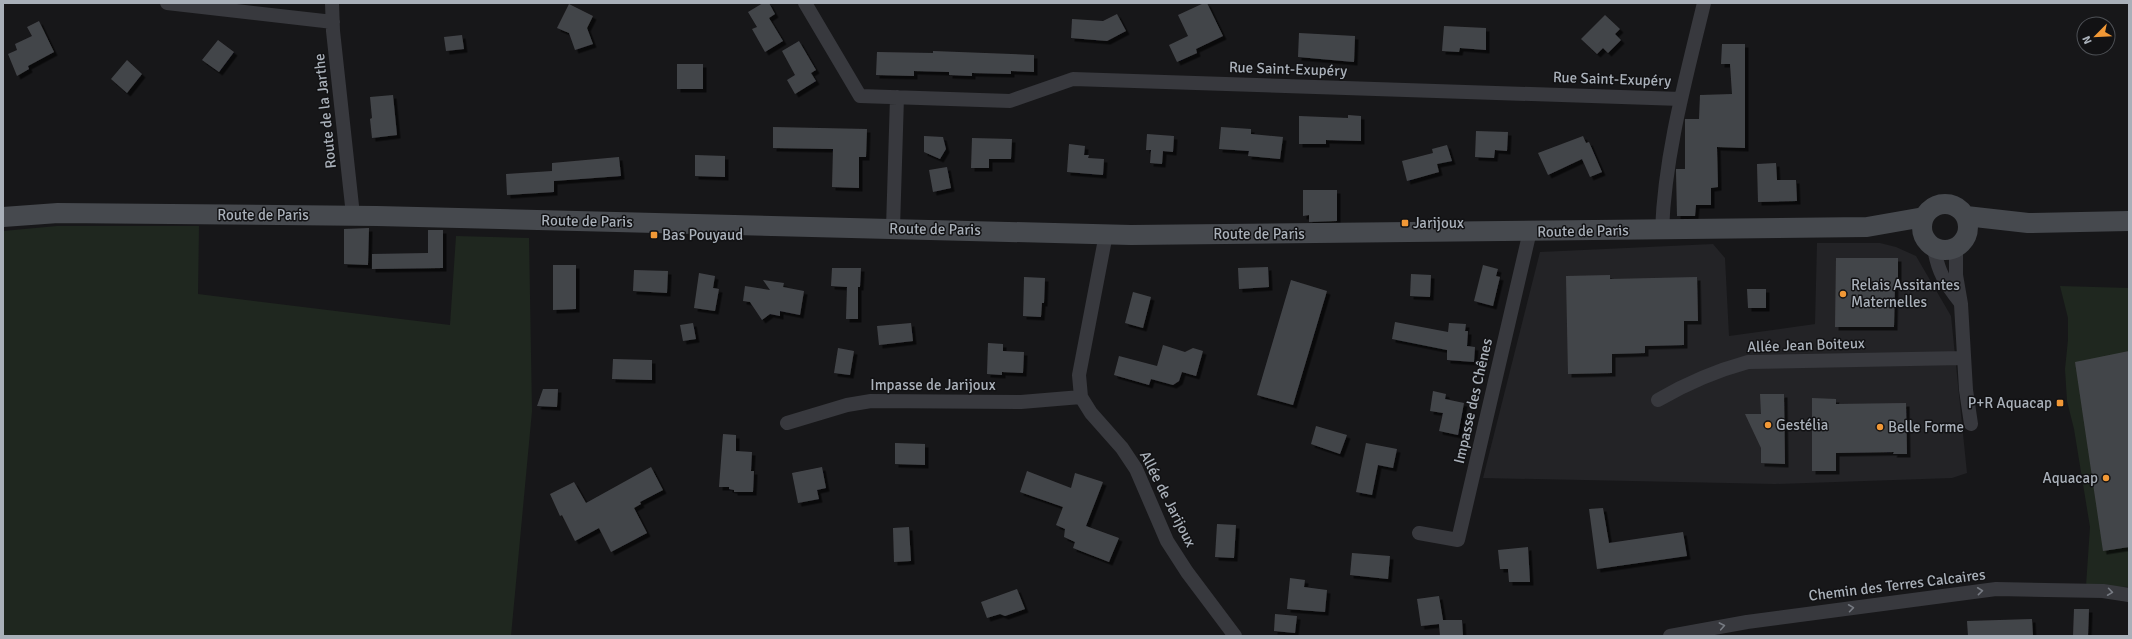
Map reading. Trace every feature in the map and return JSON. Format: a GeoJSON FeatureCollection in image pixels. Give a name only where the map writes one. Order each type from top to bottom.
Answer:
{"type":"FeatureCollection","features":[{"type":"Feature","properties":{"kind":"main road"},"geometry":{"type":"LineString","coordinates":[[1961,243],[1969,224],[1966,216],[1956,206],[1941,204],[1928,211],[1927,234],[1948,250],[1961,243],[2028,223]]}},
{"type":"Feature","properties":{"kind":"main road","name":"Route de Paris"},"geometry":{"type":"LineString","coordinates":[[3,217],[58,213],[353,215],[1106,234],[1321,234],[1867,227],[1927,234]]}},
{"type":"Feature","properties":{"kind":"main road"},"geometry":{"type":"LineString","coordinates":[[1966,216],[2028,223],[2129,221]]}},
{"type":"Feature","properties":{"kind":"street"},"geometry":{"type":"LineString","coordinates":[[167,3],[333,22]]}},
{"type":"Feature","properties":{"kind":"street","name":"Route de la Jarthe"},"geometry":{"type":"LineString","coordinates":[[332,3],[353,215]]}},
{"type":"Feature","properties":{"kind":"street","name":"Rue Saint-Exupéry"},"geometry":{"type":"LineString","coordinates":[[805,3],[860,96],[1010,101],[1073,79],[1681,99]]}},
{"type":"Feature","properties":{"kind":"street"},"geometry":{"type":"LineString","coordinates":[[1662,230],[1664,195],[1681,99],[1704,3]]}},
{"type":"Feature","properties":{"kind":"street"},"geometry":{"type":"LineString","coordinates":[[893,228],[898,97]]}},
{"type":"Feature","properties":{"kind":"street","name":"Impasse des Chênes"},"geometry":{"type":"LineString","coordinates":[[1420,533],[1458,540],[1530,231]]}},
{"type":"Feature","properties":{"kind":"street","name":"Allée de Jarijoux"},"geometry":{"type":"LineString","coordinates":[[1106,234],[1079,375],[1081,397],[1091,413],[1122,448],[1136,469],[1168,541],[1187,572],[1234,636]]}},
{"type":"Feature","properties":{"kind":"street"},"geometry":{"type":"LineString","coordinates":[[1927,234],[1944,281],[1961,304]]}},
{"type":"Feature","properties":{"kind":"street"},"geometry":{"type":"LineString","coordinates":[[1961,243],[1956,275],[1961,304],[1963,358],[1971,424]]}},
{"type":"Feature","properties":{"kind":"street","name":"Allée Jean Boiteux"},"geometry":{"type":"LineString","coordinates":[[1658,400],[1691,381],[1723,369],[1748,362],[1963,358]]}},
{"type":"Feature","properties":{"kind":"street","name":"Impasse de Jarijoux"},"geometry":{"type":"LineString","coordinates":[[787,423],[847,405],[872,402],[1022,402],[1081,397]]}},
{"type":"Feature","properties":{"kind":"street","name":"Chemin des Terres Calcaires"},"geometry":{"type":"LineString","coordinates":[[1670,636],[1747,622],[1996,589],[2102,592],[2129,595]]}},
{"type":"Feature","properties":{"kind":"shaded area"},"geometry":{"type":"Polygon","coordinates":[[[57,226],[199,226],[198,294],[450,325],[456,236],[529,238],[532,411],[511,636],[3,636],[3,231],[57,226]]]}},
{"type":"Feature","properties":{"kind":"shaded area"},"geometry":{"type":"Polygon","coordinates":[[[1817,243],[1880,243],[1896,247],[1916,256],[1951,316],[1967,473],[1952,478],[1775,484],[1483,478],[1540,252],[1713,244],[1725,258],[1729,336],[1815,324],[1817,243]]]}},
{"type":"Feature","properties":{"kind":"shaded area","name":"Aquacap"},"geometry":{"type":"Polygon","coordinates":[[[2060,286],[2129,288],[2129,587],[2086,586],[2090,527],[2074,429],[2067,401],[2065,369],[2068,340],[2068,318],[2060,286]]]}},
{"type":"Feature","properties":{"kind":"building"},"geometry":{"type":"Polygon","coordinates":[[[763,3],[769,3],[775,14],[769,18],[783,41],[765,52],[752,29],[757,27],[748,12],[763,3]]]}},
{"type":"Feature","properties":{"kind":"building"},"geometry":{"type":"Polygon","coordinates":[[[1207,3],[1223,36],[1196,49],[1197,53],[1177,62],[1169,45],[1188,36],[1178,15],[1207,3]]]}},
{"type":"Feature","properties":{"kind":"building"},"geometry":{"type":"Polygon","coordinates":[[[569,4],[593,16],[587,28],[593,44],[575,50],[569,33],[557,28],[569,4]]]}},
{"type":"Feature","properties":{"kind":"building"},"geometry":{"type":"Polygon","coordinates":[[[1117,14],[1126,31],[1107,41],[1071,38],[1072,19],[1103,21],[1117,14]]]}},
{"type":"Feature","properties":{"kind":"building"},"geometry":{"type":"Polygon","coordinates":[[[1605,15],[1620,29],[1615,34],[1621,40],[1608,53],[1603,48],[1597,54],[1581,39],[1605,15]]]}},
{"type":"Feature","properties":{"kind":"building"},"geometry":{"type":"Polygon","coordinates":[[[39,21],[54,52],[28,66],[29,69],[17,76],[8,54],[17,50],[15,44],[32,36],[27,27],[39,21]]]}},
{"type":"Feature","properties":{"kind":"building"},"geometry":{"type":"Polygon","coordinates":[[[1444,26],[1486,28],[1486,50],[1460,48],[1459,52],[1442,51],[1444,26]]]}},
{"type":"Feature","properties":{"kind":"building"},"geometry":{"type":"Polygon","coordinates":[[[1299,33],[1355,36],[1354,62],[1298,57],[1299,33]]]}},
{"type":"Feature","properties":{"kind":"building"},"geometry":{"type":"Polygon","coordinates":[[[462,35],[464,49],[446,51],[444,37],[462,35]]]}},
{"type":"Feature","properties":{"kind":"building"},"geometry":{"type":"Polygon","coordinates":[[[218,40],[234,52],[219,72],[202,60],[218,40]]]}},
{"type":"Feature","properties":{"kind":"building"},"geometry":{"type":"Polygon","coordinates":[[[799,41],[816,70],[811,73],[816,81],[795,94],[787,80],[795,75],[782,51],[799,41]]]}},
{"type":"Feature","properties":{"kind":"building"},"geometry":{"type":"Polygon","coordinates":[[[1722,44],[1745,44],[1745,148],[1717,147],[1718,187],[1711,188],[1711,205],[1696,205],[1695,216],[1677,216],[1676,169],[1685,169],[1685,119],[1699,119],[1700,95],[1732,94],[1730,64],[1721,64],[1722,44]]]}},
{"type":"Feature","properties":{"kind":"building"},"geometry":{"type":"Polygon","coordinates":[[[933,51],[1034,55],[1034,72],[1011,71],[1011,74],[972,73],[972,76],[949,75],[949,72],[914,71],[914,76],[876,75],[877,52],[933,53],[933,51]]]}},
{"type":"Feature","properties":{"kind":"building"},"geometry":{"type":"Polygon","coordinates":[[[127,60],[142,74],[127,93],[111,79],[127,60]]]}},
{"type":"Feature","properties":{"kind":"building"},"geometry":{"type":"Polygon","coordinates":[[[677,64],[703,64],[703,89],[677,89],[677,64]]]}},
{"type":"Feature","properties":{"kind":"building"},"geometry":{"type":"Polygon","coordinates":[[[393,95],[397,135],[372,138],[370,97],[393,95]]]}},
{"type":"Feature","properties":{"kind":"building"},"geometry":{"type":"Polygon","coordinates":[[[1348,115],[1361,116],[1361,141],[1326,140],[1326,144],[1299,144],[1299,116],[1348,118],[1348,115]]]}},
{"type":"Feature","properties":{"kind":"building"},"geometry":{"type":"Polygon","coordinates":[[[773,127],[867,129],[866,157],[859,157],[859,188],[832,187],[833,149],[773,148],[773,127]]]}},
{"type":"Feature","properties":{"kind":"building"},"geometry":{"type":"Polygon","coordinates":[[[1221,127],[1251,129],[1251,134],[1283,137],[1280,159],[1248,156],[1249,151],[1219,149],[1221,127]]]}},
{"type":"Feature","properties":{"kind":"building"},"geometry":{"type":"Polygon","coordinates":[[[1476,131],[1508,132],[1507,151],[1495,150],[1494,158],[1475,157],[1476,131]]]}},
{"type":"Feature","properties":{"kind":"building"},"geometry":{"type":"Polygon","coordinates":[[[1147,134],[1174,136],[1173,152],[1163,151],[1162,164],[1150,163],[1151,150],[1146,150],[1147,134]]]}},
{"type":"Feature","properties":{"kind":"building"},"geometry":{"type":"Polygon","coordinates":[[[924,136],[943,137],[946,149],[940,159],[924,152],[924,136]]]}},
{"type":"Feature","properties":{"kind":"building"},"geometry":{"type":"Polygon","coordinates":[[[1583,136],[1586,143],[1589,142],[1602,172],[1590,177],[1582,159],[1548,175],[1538,153],[1583,136]]]}},
{"type":"Feature","properties":{"kind":"building"},"geometry":{"type":"Polygon","coordinates":[[[972,138],[1012,139],[1011,159],[989,159],[989,168],[971,168],[972,138]]]}},
{"type":"Feature","properties":{"kind":"building"},"geometry":{"type":"Polygon","coordinates":[[[1069,144],[1085,146],[1084,155],[1089,155],[1088,158],[1104,159],[1103,175],[1067,172],[1069,144]]]}},
{"type":"Feature","properties":{"kind":"building"},"geometry":{"type":"Polygon","coordinates":[[[1447,145],[1452,161],[1437,164],[1439,172],[1407,181],[1402,161],[1433,153],[1432,149],[1447,145]]]}},
{"type":"Feature","properties":{"kind":"building"},"geometry":{"type":"Polygon","coordinates":[[[695,155],[725,156],[725,177],[695,176],[695,155]]]}},
{"type":"Feature","properties":{"kind":"building"},"geometry":{"type":"Polygon","coordinates":[[[619,157],[621,176],[554,181],[554,192],[507,195],[506,174],[552,171],[552,163],[619,157]]]}},
{"type":"Feature","properties":{"kind":"building"},"geometry":{"type":"Polygon","coordinates":[[[1776,163],[1777,180],[1796,180],[1797,201],[1758,202],[1757,164],[1776,163]]]}},
{"type":"Feature","properties":{"kind":"building"},"geometry":{"type":"Polygon","coordinates":[[[947,167],[951,188],[933,192],[929,170],[947,167]]]}},
{"type":"Feature","properties":{"kind":"building"},"geometry":{"type":"Polygon","coordinates":[[[1303,190],[1337,190],[1337,221],[1309,222],[1309,215],[1303,216],[1303,190]]]}},
{"type":"Feature","properties":{"kind":"building"},"geometry":{"type":"Polygon","coordinates":[[[369,228],[368,265],[344,264],[344,229],[369,228]]]}},
{"type":"Feature","properties":{"kind":"building"},"geometry":{"type":"Polygon","coordinates":[[[428,230],[443,230],[443,268],[372,269],[372,254],[428,253],[428,230]]]}},
{"type":"Feature","properties":{"kind":"building"},"geometry":{"type":"Polygon","coordinates":[[[1836,258],[1898,258],[1898,282],[1895,282],[1894,327],[1835,327],[1836,258]]]}},
{"type":"Feature","properties":{"kind":"building"},"geometry":{"type":"Polygon","coordinates":[[[553,265],[576,265],[576,309],[553,310],[553,265]]]}},
{"type":"Feature","properties":{"kind":"building"},"geometry":{"type":"Polygon","coordinates":[[[1483,265],[1498,269],[1496,276],[1500,277],[1493,306],[1474,301],[1483,265]]]}},
{"type":"Feature","properties":{"kind":"building"},"geometry":{"type":"Polygon","coordinates":[[[1268,267],[1269,287],[1239,289],[1238,268],[1268,267]]]}},
{"type":"Feature","properties":{"kind":"building"},"geometry":{"type":"Polygon","coordinates":[[[832,268],[861,268],[860,287],[858,287],[858,319],[846,319],[847,287],[831,286],[832,268]]]}},
{"type":"Feature","properties":{"kind":"building"},"geometry":{"type":"Polygon","coordinates":[[[634,270],[668,271],[667,293],[633,291],[634,270]]]}},
{"type":"Feature","properties":{"kind":"building"},"geometry":{"type":"Polygon","coordinates":[[[699,273],[715,276],[713,288],[719,289],[715,311],[694,308],[699,273]]]}},
{"type":"Feature","properties":{"kind":"building"},"geometry":{"type":"Polygon","coordinates":[[[1411,274],[1431,275],[1430,297],[1410,296],[1411,274]]]}},
{"type":"Feature","properties":{"kind":"building"},"geometry":{"type":"Polygon","coordinates":[[[1610,275],[1610,279],[1697,277],[1698,321],[1684,321],[1684,345],[1645,346],[1645,353],[1612,354],[1612,373],[1568,374],[1566,276],[1610,275]]]}},
{"type":"Feature","properties":{"kind":"building"},"geometry":{"type":"Polygon","coordinates":[[[1024,277],[1045,278],[1044,303],[1042,303],[1041,317],[1023,316],[1024,277]]]}},
{"type":"Feature","properties":{"kind":"building"},"geometry":{"type":"Polygon","coordinates":[[[763,280],[784,283],[783,287],[804,291],[800,315],[780,311],[780,316],[770,314],[762,320],[750,302],[743,301],[745,286],[770,290],[763,280]]]}},
{"type":"Feature","properties":{"kind":"building"},"geometry":{"type":"Polygon","coordinates":[[[1291,280],[1327,291],[1293,405],[1257,395],[1291,280]]]}},
{"type":"Feature","properties":{"kind":"building"},"geometry":{"type":"Polygon","coordinates":[[[1747,289],[1766,289],[1766,308],[1748,308],[1747,289]]]}},
{"type":"Feature","properties":{"kind":"building"},"geometry":{"type":"Polygon","coordinates":[[[1133,292],[1151,297],[1143,328],[1125,323],[1133,292]]]}},
{"type":"Feature","properties":{"kind":"building"},"geometry":{"type":"Polygon","coordinates":[[[1395,322],[1448,332],[1449,323],[1466,324],[1465,331],[1468,331],[1467,346],[1475,347],[1474,362],[1447,360],[1447,350],[1392,339],[1395,322]]]}},
{"type":"Feature","properties":{"kind":"building"},"geometry":{"type":"Polygon","coordinates":[[[693,323],[696,339],[683,341],[680,325],[693,323]]]}},
{"type":"Feature","properties":{"kind":"building"},"geometry":{"type":"Polygon","coordinates":[[[911,323],[913,341],[879,345],[877,326],[911,323]]]}},
{"type":"Feature","properties":{"kind":"building"},"geometry":{"type":"Polygon","coordinates":[[[988,343],[1003,344],[1003,351],[1024,352],[1023,373],[1002,372],[1002,375],[987,374],[988,343]]]}},
{"type":"Feature","properties":{"kind":"building"},"geometry":{"type":"Polygon","coordinates":[[[1163,345],[1185,352],[1193,348],[1203,351],[1196,376],[1182,372],[1179,381],[1173,385],[1151,379],[1149,385],[1114,375],[1119,356],[1157,366],[1163,345]]]}},
{"type":"Feature","properties":{"kind":"building"},"geometry":{"type":"Polygon","coordinates":[[[838,348],[854,351],[850,375],[834,373],[838,348]]]}},
{"type":"Feature","properties":{"kind":"building"},"geometry":{"type":"Polygon","coordinates":[[[2129,351],[2129,547],[2103,551],[2075,362],[2129,351]]]}},
{"type":"Feature","properties":{"kind":"building"},"geometry":{"type":"Polygon","coordinates":[[[613,359],[652,360],[652,380],[612,379],[613,359]]]}},
{"type":"Feature","properties":{"kind":"building"},"geometry":{"type":"Polygon","coordinates":[[[543,389],[558,389],[557,407],[537,406],[543,389]]]}},
{"type":"Feature","properties":{"kind":"building"},"geometry":{"type":"Polygon","coordinates":[[[1433,391],[1446,394],[1445,399],[1464,403],[1458,435],[1439,431],[1443,413],[1430,411],[1433,391]]]}},
{"type":"Feature","properties":{"kind":"building"},"geometry":{"type":"Polygon","coordinates":[[[1760,394],[1784,394],[1785,464],[1761,463],[1761,448],[1745,414],[1761,414],[1760,394]]]}},
{"type":"Feature","properties":{"kind":"building"},"geometry":{"type":"Polygon","coordinates":[[[1812,398],[1836,399],[1836,404],[1906,403],[1907,454],[1893,454],[1894,452],[1836,453],[1836,471],[1812,471],[1812,398]]]}},
{"type":"Feature","properties":{"kind":"building"},"geometry":{"type":"Polygon","coordinates":[[[1316,426],[1347,435],[1340,454],[1311,444],[1316,426]]]}},
{"type":"Feature","properties":{"kind":"building"},"geometry":{"type":"Polygon","coordinates":[[[723,434],[736,435],[736,451],[752,452],[751,471],[754,471],[753,492],[734,492],[734,490],[729,489],[729,487],[719,487],[723,434]]]}},
{"type":"Feature","properties":{"kind":"building"},"geometry":{"type":"Polygon","coordinates":[[[895,443],[925,444],[925,465],[895,464],[895,443]]]}},
{"type":"Feature","properties":{"kind":"building"},"geometry":{"type":"Polygon","coordinates":[[[1366,443],[1397,449],[1393,468],[1378,465],[1372,495],[1356,492],[1366,443]]]}},
{"type":"Feature","properties":{"kind":"building"},"geometry":{"type":"Polygon","coordinates":[[[651,467],[663,490],[640,502],[641,504],[634,508],[647,533],[611,552],[599,528],[575,541],[562,515],[560,516],[550,494],[574,482],[586,503],[651,467]]]}},
{"type":"Feature","properties":{"kind":"building"},"geometry":{"type":"Polygon","coordinates":[[[822,467],[826,488],[817,490],[819,499],[798,503],[792,473],[822,467]]]}},
{"type":"Feature","properties":{"kind":"building"},"geometry":{"type":"Polygon","coordinates":[[[1027,471],[1071,488],[1075,473],[1103,482],[1086,526],[1119,538],[1109,562],[1073,548],[1075,542],[1064,537],[1065,529],[1056,525],[1063,507],[1020,492],[1027,471]]]}},
{"type":"Feature","properties":{"kind":"building"},"geometry":{"type":"Polygon","coordinates":[[[1603,508],[1609,543],[1683,532],[1687,556],[1597,569],[1589,509],[1603,508]]]}},
{"type":"Feature","properties":{"kind":"building"},"geometry":{"type":"Polygon","coordinates":[[[1217,524],[1236,525],[1234,558],[1215,557],[1217,524]]]}},
{"type":"Feature","properties":{"kind":"building"},"geometry":{"type":"Polygon","coordinates":[[[909,527],[911,561],[894,562],[893,528],[909,527]]]}},
{"type":"Feature","properties":{"kind":"building"},"geometry":{"type":"Polygon","coordinates":[[[1528,547],[1530,582],[1509,582],[1508,569],[1500,569],[1498,550],[1528,547]]]}},
{"type":"Feature","properties":{"kind":"building"},"geometry":{"type":"Polygon","coordinates":[[[1352,553],[1390,556],[1388,579],[1350,575],[1352,553]]]}},
{"type":"Feature","properties":{"kind":"building"},"geometry":{"type":"Polygon","coordinates":[[[1290,578],[1305,580],[1304,587],[1327,590],[1325,612],[1287,609],[1290,578]]]}},
{"type":"Feature","properties":{"kind":"building"},"geometry":{"type":"Polygon","coordinates":[[[1017,589],[1025,609],[1005,616],[1000,614],[987,618],[981,602],[1017,589]]]}},
{"type":"Feature","properties":{"kind":"building"},"geometry":{"type":"Polygon","coordinates":[[[1439,596],[1443,620],[1462,620],[1463,636],[1440,636],[1439,624],[1421,626],[1417,599],[1439,596]]]}},
{"type":"Feature","properties":{"kind":"building"},"geometry":{"type":"Polygon","coordinates":[[[2074,609],[2089,609],[2088,636],[2073,636],[2074,609]]]}},
{"type":"Feature","properties":{"kind":"building"},"geometry":{"type":"Polygon","coordinates":[[[1275,614],[1297,616],[1295,633],[1274,631],[1275,614]]]}},
{"type":"Feature","properties":{"kind":"building"},"geometry":{"type":"Polygon","coordinates":[[[2032,619],[2033,636],[1968,636],[1967,621],[2032,619]]]}},
{"type":"Feature","properties":{"kind":"place","name":"Jarijoux"},"geometry":{"type":"Point","coordinates":[1405,223]}},
{"type":"Feature","properties":{"kind":"place","name":"Bas Pouyaud"},"geometry":{"type":"Point","coordinates":[654,235]}},
{"type":"Feature","properties":{"kind":"place","name":"Relais Assitantes Maternelles"},"geometry":{"type":"Point","coordinates":[1843,294]}},
{"type":"Feature","properties":{"kind":"place","name":"P+R Aquacap"},"geometry":{"type":"Point","coordinates":[2060,403]}},
{"type":"Feature","properties":{"kind":"place","name":"Gestélia"},"geometry":{"type":"Point","coordinates":[1768,425]}},
{"type":"Feature","properties":{"kind":"place","name":"Belle Forme"},"geometry":{"type":"Point","coordinates":[1880,427]}},
{"type":"Feature","properties":{"kind":"place","name":"Aquacap"},"geometry":{"type":"Point","coordinates":[2106,478]}}]}
